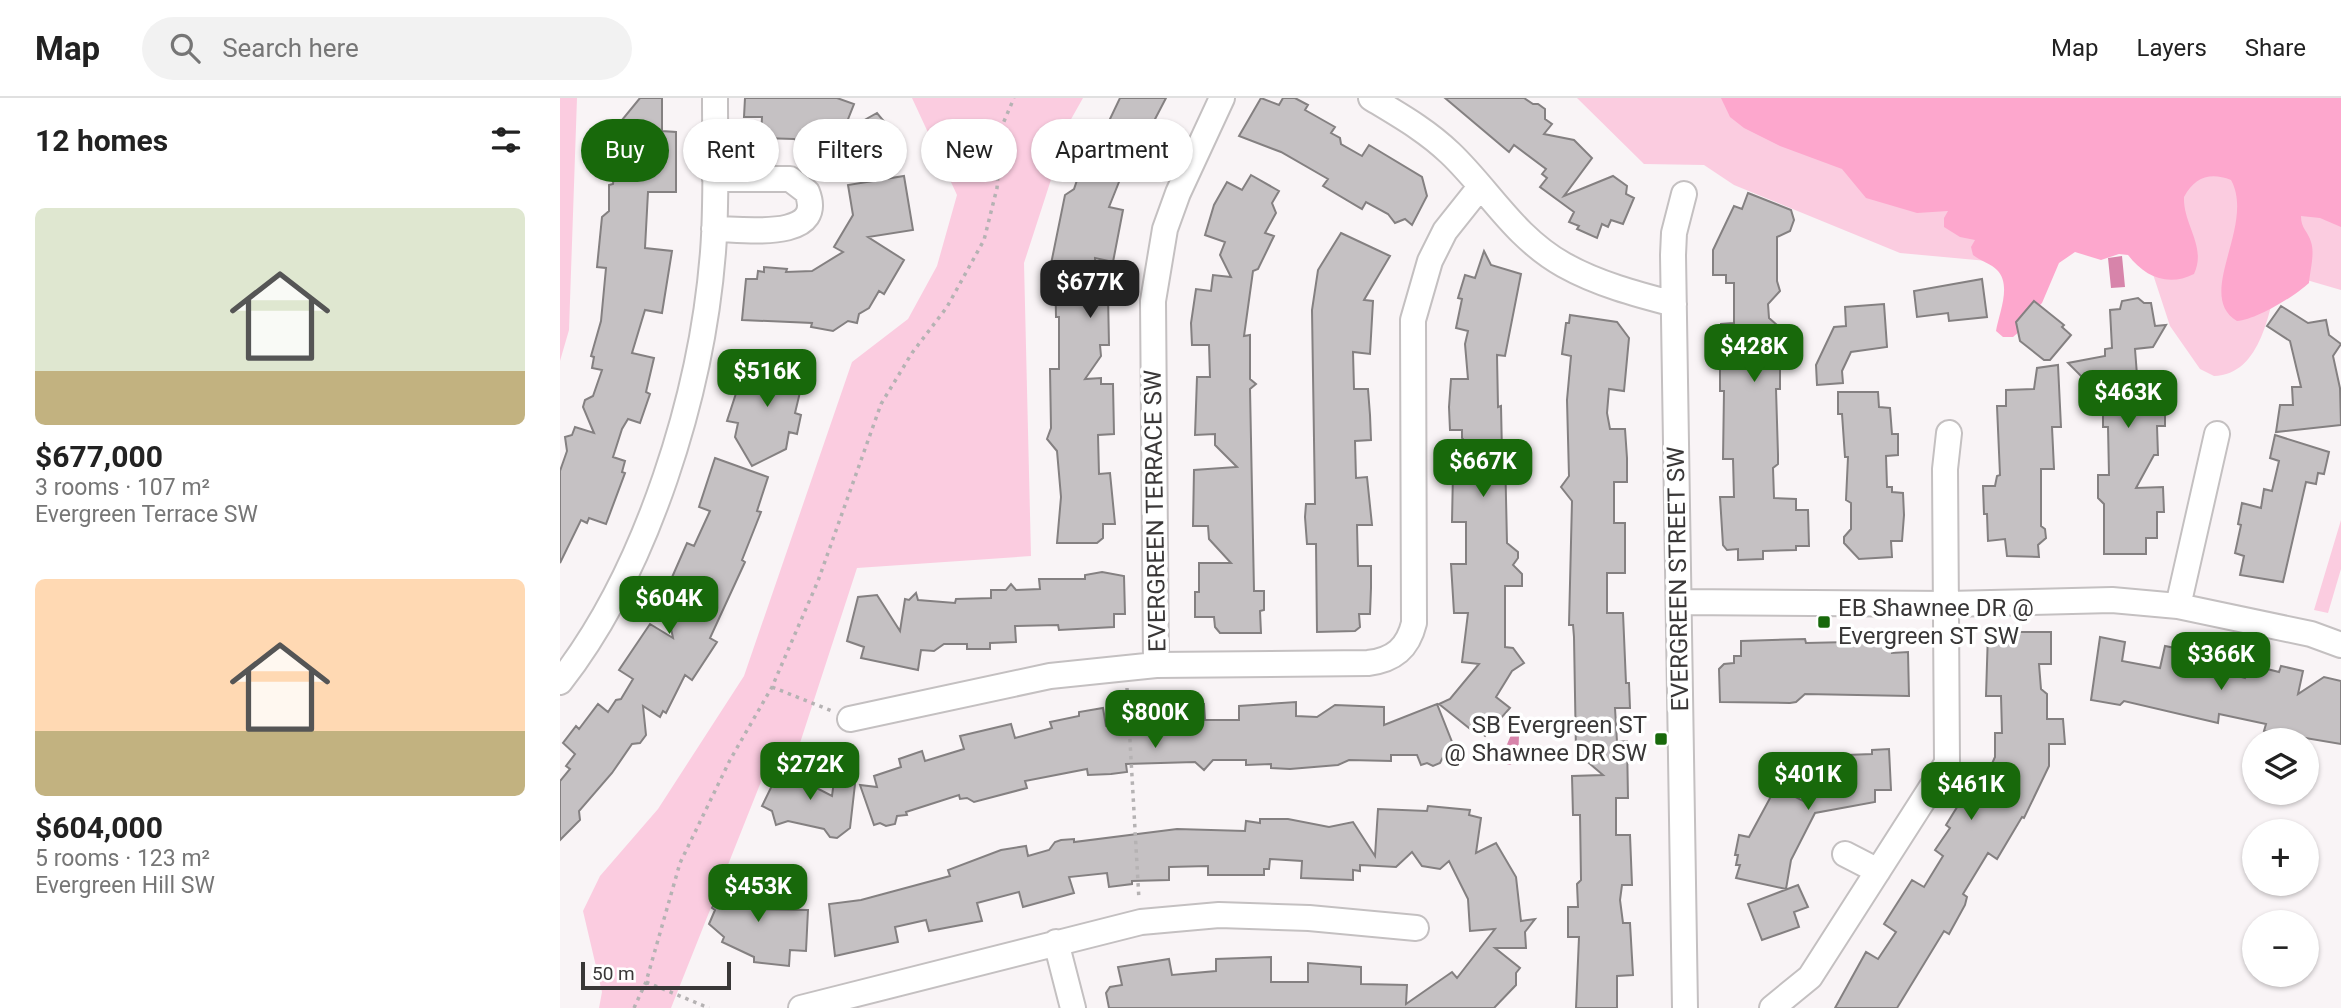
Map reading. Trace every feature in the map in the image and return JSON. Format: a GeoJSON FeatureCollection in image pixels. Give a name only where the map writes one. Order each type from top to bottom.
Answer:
{"type":"FeatureCollection","features":[{"type":"Feature","properties":{"kind":"street"},"geometry":{"type":"LineString","coordinates":[[715,98],[715,119]]}},
{"type":"Feature","properties":{"kind":"street","name":"EVERGREEN TERRACE SW"},"geometry":{"type":"LineString","coordinates":[[1222,98],[1178,193],[1165,229],[1153,301],[1156,666],[1368,663],[1390,658],[1404,648],[1414,623],[1411,354],[1414,313],[1435,251],[1462,207],[1480,187]]}},
{"type":"Feature","properties":{"kind":"street"},"geometry":{"type":"LineString","coordinates":[[1371,98],[1421,128],[1451,153],[1516,228],[1562,264],[1626,292],[1674,304]]}},
{"type":"Feature","properties":{"kind":"street"},"geometry":{"type":"LineString","coordinates":[[714,229],[792,228],[804,220],[810,206],[803,186],[790,179],[779,179]]}},
{"type":"Feature","properties":{"kind":"street"},"geometry":{"type":"LineString","coordinates":[[560,682],[591,636],[623,576],[669,468],[694,379],[714,229],[715,182]]}},
{"type":"Feature","properties":{"kind":"street","name":"EVERGREEN STREET SW"},"geometry":{"type":"LineString","coordinates":[[1684,194],[1674,233],[1674,304],[1685,1008]]}},
{"type":"Feature","properties":{"kind":"street"},"geometry":{"type":"LineString","coordinates":[[1772,1008],[1810,977],[1947,763],[1945,469],[1949,433]]}},
{"type":"Feature","properties":{"kind":"street"},"geometry":{"type":"LineString","coordinates":[[2178,606],[2217,434]]}},
{"type":"Feature","properties":{"kind":"street"},"geometry":{"type":"LineString","coordinates":[[1679,602],[1948,604],[2112,600],[2178,606],[2311,634],[2341,645]]}},
{"type":"Feature","properties":{"kind":"street"},"geometry":{"type":"LineString","coordinates":[[850,719],[1050,676],[1156,666]]}},
{"type":"Feature","properties":{"kind":"street"},"geometry":{"type":"LineString","coordinates":[[1845,854],[1878,871]]}},
{"type":"Feature","properties":{"kind":"street"},"geometry":{"type":"LineString","coordinates":[[801,1008],[1141,922],[1219,915],[1309,918],[1416,928]]}},
{"type":"Feature","properties":{"kind":"street"},"geometry":{"type":"LineString","coordinates":[[1056,942],[1073,1008]]}},
{"type":"Feature","properties":{"kind":"path"},"geometry":{"type":"LineString","coordinates":[[634,1008],[646,982],[680,863],[730,760],[772,687],[818,581],[881,404],[912,353],[947,307],[984,240],[997,188],[1002,126],[1014,98]]}},
{"type":"Feature","properties":{"kind":"path"},"geometry":{"type":"LineString","coordinates":[[1126,668],[1141,922]]}},
{"type":"Feature","properties":{"kind":"path"},"geometry":{"type":"LineString","coordinates":[[772,687],[850,719]]}},
{"type":"Feature","properties":{"kind":"path"},"geometry":{"type":"LineString","coordinates":[[646,982],[709,1008]]}},
{"type":"Feature","properties":{"kind":"shaded area"},"geometry":{"type":"Polygon","coordinates":[[[560,98],[577,98],[569,330],[560,361],[560,98]]]}},
{"type":"Feature","properties":{"kind":"shaded area"},"geometry":{"type":"Polygon","coordinates":[[[912,98],[1083,98],[1071,119],[1031,119],[1031,182],[1050,182],[1024,263],[1031,556],[857,568],[800,743],[774,749],[671,1008],[599,1008],[602,992],[583,911],[600,876],[658,809],[744,676],[852,362],[908,319],[937,266],[957,195],[951,182],[1017,182],[1017,119],[922,119],[912,98]]]}},
{"type":"Feature","properties":{"kind":"shaded area"},"geometry":{"type":"Polygon","coordinates":[[[1577,98],[2341,98],[2341,290],[2279,272],[2267,320],[2253,352],[2243,364],[2230,373],[2214,376],[2200,369],[2170,326],[2147,256],[2126,237],[2009,263],[1900,253],[1734,185],[1704,165],[1644,164],[1577,98]]]}},
{"type":"Feature","properties":{"kind":"shaded area"},"geometry":{"type":"Polygon","coordinates":[[[1721,98],[2341,98],[2341,227],[2320,218],[2301,216],[2312,246],[2309,283],[2275,307],[2237,321],[2225,309],[2221,294],[2233,238],[2237,198],[2231,180],[2216,176],[2204,178],[2193,185],[2184,197],[2198,254],[2194,274],[2166,280],[2149,274],[2128,255],[2119,254],[2101,260],[2075,252],[2059,263],[2042,303],[2022,322],[2020,331],[2013,337],[2003,337],[1996,331],[2004,291],[2001,276],[1995,268],[1973,255],[1971,247],[1975,240],[1960,237],[1944,227],[1944,218],[1948,211],[1917,213],[1866,198],[1842,169],[1780,146],[1744,128],[1730,117],[1721,98]]]}},
{"type":"Feature","properties":{"kind":"shaded area"},"geometry":{"type":"Polygon","coordinates":[[[2122,256],[2125,287],[2111,288],[2108,258],[2122,256]]]}},
{"type":"Feature","properties":{"kind":"shaded area"},"geometry":{"type":"Polygon","coordinates":[[[2341,520],[2341,569],[2328,613],[2314,610],[2341,520]]]}},
{"type":"Feature","properties":{"kind":"shaded area"},"geometry":{"type":"Polygon","coordinates":[[[1511,735],[1519,736],[1518,760],[1510,765],[1504,763],[1502,756],[1511,735]]]}},
{"type":"Feature","properties":{"kind":"building"},"geometry":{"type":"Polygon","coordinates":[[[640,98],[662,98],[662,119],[623,119],[640,98]]]}},
{"type":"Feature","properties":{"kind":"building"},"geometry":{"type":"Polygon","coordinates":[[[745,98],[837,98],[854,104],[848,119],[793,119],[793,139],[779,139],[779,119],[744,117],[745,98]]]}},
{"type":"Feature","properties":{"kind":"building"},"geometry":{"type":"Polygon","coordinates":[[[1120,98],[1166,98],[1155,119],[1110,119],[1120,98]]]}},
{"type":"Feature","properties":{"kind":"building"},"geometry":{"type":"Polygon","coordinates":[[[1261,98],[1279,105],[1283,98],[1295,98],[1308,105],[1305,110],[1335,127],[1331,133],[1340,138],[1341,144],[1362,156],[1369,145],[1422,177],[1427,196],[1412,225],[1405,219],[1395,223],[1388,214],[1366,202],[1362,209],[1323,186],[1328,179],[1281,152],[1239,136],[1261,98]]]}},
{"type":"Feature","properties":{"kind":"building"},"geometry":{"type":"Polygon","coordinates":[[[1445,98],[1524,98],[1538,104],[1545,109],[1545,119],[1552,124],[1544,134],[1574,140],[1592,158],[1564,196],[1613,176],[1627,186],[1626,194],[1634,198],[1623,224],[1611,220],[1608,227],[1602,224],[1597,238],[1577,229],[1579,226],[1569,222],[1574,212],[1540,187],[1547,178],[1542,174],[1546,169],[1514,145],[1509,152],[1445,98]]]}},
{"type":"Feature","properties":{"kind":"building"},"geometry":{"type":"Polygon","coordinates":[[[877,113],[882,119],[866,119],[877,113]]]}},
{"type":"Feature","properties":{"kind":"building"},"geometry":{"type":"Polygon","coordinates":[[[669,132],[676,132],[676,192],[648,192],[645,248],[672,251],[662,313],[645,310],[632,353],[654,358],[646,392],[650,394],[640,423],[628,419],[622,429],[613,457],[625,461],[622,472],[625,473],[606,524],[589,518],[587,523],[581,520],[560,563],[560,471],[567,451],[565,437],[572,435],[575,427],[594,433],[583,407],[585,400],[593,396],[602,370],[592,368],[594,357],[591,356],[601,321],[606,268],[597,267],[602,217],[609,211],[609,185],[669,182],[669,132]]]}},
{"type":"Feature","properties":{"kind":"building"},"geometry":{"type":"Polygon","coordinates":[[[1251,175],[1279,191],[1272,203],[1276,213],[1265,233],[1274,236],[1258,269],[1253,271],[1244,336],[1250,335],[1250,379],[1256,384],[1250,389],[1254,591],[1264,591],[1264,610],[1260,611],[1261,633],[1220,633],[1215,627],[1214,617],[1195,617],[1195,592],[1199,592],[1199,563],[1231,563],[1209,539],[1208,526],[1193,526],[1194,470],[1237,467],[1215,445],[1215,434],[1195,435],[1197,377],[1210,377],[1209,345],[1192,345],[1191,323],[1196,289],[1211,291],[1213,275],[1231,277],[1220,255],[1225,242],[1205,235],[1214,205],[1227,182],[1242,190],[1251,175]]]}},
{"type":"Feature","properties":{"kind":"building"},"geometry":{"type":"Polygon","coordinates":[[[905,182],[913,230],[868,237],[904,260],[884,294],[879,291],[869,308],[859,314],[857,323],[848,321],[833,331],[811,327],[812,323],[742,320],[746,279],[757,279],[758,271],[764,272],[764,267],[787,269],[786,272],[812,271],[843,252],[834,247],[853,215],[848,185],[905,182]]]}},
{"type":"Feature","properties":{"kind":"building"},"geometry":{"type":"Polygon","coordinates":[[[1076,182],[1119,182],[1109,207],[1123,210],[1113,262],[1095,258],[1096,294],[1108,295],[1109,345],[1100,345],[1101,356],[1085,379],[1101,378],[1101,384],[1113,384],[1114,434],[1098,435],[1099,474],[1110,473],[1115,524],[1103,524],[1103,538],[1097,543],[1057,543],[1061,497],[1057,451],[1047,439],[1051,428],[1050,369],[1059,369],[1059,317],[1056,317],[1055,265],[1051,264],[1065,195],[1074,189],[1076,182]]]}},
{"type":"Feature","properties":{"kind":"building"},"geometry":{"type":"Polygon","coordinates":[[[1748,193],[1791,210],[1794,220],[1790,231],[1777,237],[1777,281],[1780,291],[1768,304],[1769,318],[1777,325],[1780,349],[1780,389],[1776,389],[1778,464],[1773,468],[1774,498],[1796,499],[1796,510],[1808,510],[1809,546],[1796,546],[1796,550],[1763,551],[1763,559],[1738,560],[1738,549],[1727,550],[1723,545],[1720,497],[1734,497],[1733,459],[1723,459],[1724,391],[1720,391],[1720,350],[1721,324],[1734,323],[1734,283],[1726,283],[1726,275],[1713,275],[1713,250],[1734,206],[1742,209],[1748,193]]]}},
{"type":"Feature","properties":{"kind":"building"},"geometry":{"type":"Polygon","coordinates":[[[1341,233],[1390,256],[1364,300],[1373,301],[1370,354],[1353,352],[1354,389],[1368,389],[1370,415],[1371,440],[1355,441],[1356,478],[1367,477],[1372,525],[1357,525],[1358,566],[1371,566],[1370,614],[1359,614],[1360,627],[1355,631],[1317,632],[1316,544],[1307,544],[1305,517],[1306,504],[1315,504],[1312,310],[1318,270],[1341,233]]]}},
{"type":"Feature","properties":{"kind":"building"},"geometry":{"type":"Polygon","coordinates":[[[1484,251],[1491,265],[1521,274],[1505,356],[1497,355],[1498,407],[1501,406],[1502,453],[1505,453],[1507,543],[1518,552],[1518,558],[1513,565],[1522,574],[1522,586],[1505,586],[1505,647],[1513,648],[1524,663],[1512,671],[1496,697],[1510,708],[1485,736],[1476,729],[1474,732],[1439,704],[1450,699],[1479,664],[1462,662],[1468,613],[1454,613],[1451,564],[1466,564],[1466,522],[1452,522],[1453,471],[1466,471],[1466,458],[1472,450],[1462,438],[1462,430],[1450,430],[1449,407],[1451,379],[1468,379],[1465,344],[1468,331],[1456,328],[1462,299],[1458,298],[1465,275],[1475,278],[1484,251]]]}},
{"type":"Feature","properties":{"kind":"building"},"geometry":{"type":"Polygon","coordinates":[[[1982,279],[1987,317],[1949,321],[1948,313],[1917,317],[1914,291],[1982,279]]]}},
{"type":"Feature","properties":{"kind":"building"},"geometry":{"type":"Polygon","coordinates":[[[2138,298],[2144,303],[2151,303],[2155,326],[2166,325],[2153,347],[2135,349],[2138,388],[2156,387],[2156,403],[2165,403],[2165,426],[2157,426],[2158,455],[2154,455],[2136,488],[2163,487],[2164,512],[2157,512],[2157,538],[2146,538],[2146,554],[2104,554],[2104,504],[2098,498],[2098,475],[2109,475],[2108,427],[2103,427],[2103,384],[2090,385],[2068,363],[2105,356],[2105,349],[2112,348],[2110,310],[2120,309],[2122,301],[2138,298]]]}},
{"type":"Feature","properties":{"kind":"building"},"geometry":{"type":"Polygon","coordinates":[[[2034,301],[2064,325],[2062,327],[2071,335],[2050,360],[2044,360],[2020,341],[2016,322],[2034,301]]]}},
{"type":"Feature","properties":{"kind":"building"},"geometry":{"type":"Polygon","coordinates":[[[1884,304],[1887,347],[1851,352],[1842,371],[1843,383],[1817,385],[1816,365],[1834,327],[1846,326],[1845,307],[1884,304]]]}},
{"type":"Feature","properties":{"kind":"building"},"geometry":{"type":"Polygon","coordinates":[[[2281,306],[2308,323],[2326,320],[2329,335],[2341,344],[2333,356],[2340,388],[2341,425],[2276,432],[2280,405],[2293,405],[2292,387],[2301,387],[2290,341],[2267,326],[2281,306]]]}},
{"type":"Feature","properties":{"kind":"building"},"geometry":{"type":"Polygon","coordinates":[[[1570,315],[1617,322],[1629,338],[1624,391],[1609,389],[1607,413],[1610,429],[1625,429],[1627,458],[1627,482],[1614,482],[1614,523],[1625,523],[1625,573],[1607,573],[1607,613],[1623,613],[1626,683],[1629,683],[1630,708],[1615,708],[1617,742],[1627,741],[1628,798],[1616,798],[1616,835],[1630,835],[1632,885],[1622,885],[1620,900],[1623,923],[1630,923],[1633,975],[1617,976],[1617,1008],[1576,1008],[1579,937],[1568,937],[1568,907],[1578,907],[1577,884],[1581,880],[1580,815],[1573,815],[1572,776],[1603,775],[1576,752],[1574,637],[1573,625],[1569,625],[1572,501],[1561,487],[1569,476],[1567,400],[1571,356],[1562,354],[1566,323],[1569,323],[1570,315]]]}},
{"type":"Feature","properties":{"kind":"building"},"geometry":{"type":"Polygon","coordinates":[[[764,358],[806,367],[795,413],[801,415],[797,434],[789,432],[786,449],[752,466],[735,437],[738,423],[727,421],[743,372],[757,375],[764,358]]]}},
{"type":"Feature","properties":{"kind":"building"},"geometry":{"type":"Polygon","coordinates":[[[2058,365],[2061,427],[2052,427],[2054,469],[2041,469],[2041,526],[2045,529],[2046,538],[2038,545],[2039,557],[2007,556],[2005,539],[1988,541],[1987,514],[1984,514],[1983,486],[1995,486],[1997,476],[2000,475],[1997,406],[2006,406],[2006,390],[2034,389],[2037,368],[2058,365]]]}},
{"type":"Feature","properties":{"kind":"building"},"geometry":{"type":"Polygon","coordinates":[[[1838,392],[1878,392],[1879,407],[1890,408],[1892,434],[1898,434],[1898,455],[1886,456],[1887,487],[1892,487],[1892,492],[1903,493],[1904,515],[1902,541],[1891,541],[1892,557],[1859,559],[1844,543],[1844,537],[1851,529],[1851,503],[1846,500],[1848,457],[1845,457],[1842,414],[1838,414],[1838,392]]]}},
{"type":"Feature","properties":{"kind":"building"},"geometry":{"type":"Polygon","coordinates":[[[2275,435],[2329,452],[2324,474],[2318,473],[2316,484],[2306,482],[2283,582],[2240,575],[2244,556],[2235,553],[2242,503],[2261,508],[2264,489],[2272,491],[2279,461],[2270,458],[2275,435]]]}},
{"type":"Feature","properties":{"kind":"building"},"geometry":{"type":"Polygon","coordinates":[[[715,458],[768,477],[757,511],[761,512],[742,560],[745,562],[710,638],[717,642],[692,680],[685,675],[666,713],[663,711],[660,717],[643,706],[646,735],[640,743],[632,744],[612,773],[579,811],[580,820],[560,840],[560,781],[570,769],[566,766],[575,754],[563,743],[576,726],[579,729],[598,704],[608,712],[616,700],[621,699],[633,679],[619,670],[650,624],[673,638],[666,604],[672,593],[666,591],[687,543],[694,546],[710,511],[699,507],[715,458]]]}},
{"type":"Feature","properties":{"kind":"building"},"geometry":{"type":"Polygon","coordinates":[[[1102,572],[1124,576],[1125,614],[1114,614],[1114,627],[1059,630],[1058,625],[1015,626],[1016,642],[990,643],[990,649],[967,649],[967,644],[944,644],[934,651],[921,650],[918,670],[861,658],[864,647],[847,641],[858,597],[877,595],[900,631],[905,599],[909,600],[916,593],[918,600],[955,603],[956,599],[991,598],[991,590],[1006,590],[1011,584],[1016,590],[1040,589],[1039,579],[1085,579],[1085,575],[1102,572]]]}},
{"type":"Feature","properties":{"kind":"building"},"geometry":{"type":"Polygon","coordinates":[[[1988,632],[2051,632],[2051,664],[2039,664],[2041,689],[2047,694],[2047,719],[2063,719],[2065,744],[2049,744],[2049,766],[2024,818],[2022,817],[1997,859],[1988,853],[1963,894],[1967,897],[1965,905],[1949,934],[1944,931],[1897,1008],[1835,1008],[1866,952],[1878,959],[1896,932],[1884,924],[1912,880],[1924,887],[1943,856],[1935,850],[1950,828],[1946,825],[1959,804],[1970,811],[1995,757],[1995,733],[2002,733],[2001,696],[1986,696],[1988,632]]]}},
{"type":"Feature","properties":{"kind":"building"},"geometry":{"type":"Polygon","coordinates":[[[2100,637],[2125,642],[2122,661],[2160,668],[2165,646],[2215,656],[2213,669],[2245,678],[2246,675],[2252,676],[2255,666],[2279,672],[2281,666],[2303,671],[2298,694],[2324,677],[2341,681],[2341,744],[2319,740],[2319,728],[2265,728],[2266,724],[2219,714],[2218,723],[2124,701],[2120,705],[2091,700],[2100,637]]]}},
{"type":"Feature","properties":{"kind":"building"},"geometry":{"type":"Polygon","coordinates":[[[1805,639],[1806,643],[1892,641],[1892,653],[1908,652],[1909,696],[1805,694],[1796,702],[1790,703],[1720,702],[1719,669],[1724,664],[1734,663],[1734,656],[1741,656],[1741,641],[1805,639]]]}},
{"type":"Feature","properties":{"kind":"building"},"geometry":{"type":"Polygon","coordinates":[[[1296,702],[1296,716],[1317,717],[1335,705],[1384,707],[1384,725],[1437,704],[1456,752],[1443,757],[1440,763],[1433,766],[1427,763],[1421,765],[1417,755],[1391,755],[1391,761],[1349,760],[1338,765],[1290,769],[1271,768],[1271,764],[1246,765],[1246,760],[1213,760],[1204,770],[1195,762],[1126,764],[1127,772],[1111,774],[1088,775],[1087,769],[1025,781],[1027,788],[974,802],[967,798],[960,799],[959,795],[906,812],[907,815],[897,816],[895,824],[886,826],[880,823],[874,825],[860,785],[877,787],[874,776],[901,767],[899,759],[922,751],[925,761],[964,749],[960,736],[1011,724],[1015,738],[1052,728],[1050,722],[1079,716],[1079,712],[1103,708],[1106,726],[1154,722],[1153,706],[1204,704],[1205,720],[1239,720],[1239,706],[1296,702]]]}},
{"type":"Feature","properties":{"kind":"building"},"geometry":{"type":"Polygon","coordinates":[[[1889,749],[1891,790],[1875,790],[1875,802],[1815,813],[1791,860],[1786,889],[1736,878],[1740,865],[1736,865],[1738,855],[1735,855],[1739,835],[1749,837],[1776,787],[1807,803],[1799,767],[1846,755],[1872,754],[1872,750],[1889,749]]]}},
{"type":"Feature","properties":{"kind":"building"},"geometry":{"type":"Polygon","coordinates":[[[784,761],[804,770],[799,779],[832,796],[834,781],[855,784],[850,828],[837,838],[830,837],[824,829],[788,821],[776,825],[772,811],[762,806],[784,761]]]}},
{"type":"Feature","properties":{"kind":"building"},"geometry":{"type":"Polygon","coordinates":[[[1428,806],[1470,810],[1469,815],[1481,818],[1476,853],[1496,843],[1516,877],[1521,921],[1535,919],[1525,932],[1526,948],[1495,948],[1520,968],[1516,973],[1516,985],[1494,1008],[1109,1008],[1106,993],[1110,987],[1122,985],[1118,967],[1169,959],[1172,975],[1216,971],[1216,959],[1271,957],[1271,982],[1308,982],[1308,963],[1361,967],[1361,984],[1407,985],[1406,1004],[1452,972],[1457,978],[1495,929],[1470,931],[1468,899],[1449,861],[1440,869],[1422,866],[1412,852],[1396,867],[1360,865],[1360,871],[1353,870],[1353,880],[1301,878],[1302,861],[1270,859],[1269,869],[1264,869],[1264,875],[1208,875],[1208,866],[1169,867],[1169,880],[1132,881],[1132,884],[1109,887],[1107,873],[1069,877],[1074,893],[1023,907],[1019,892],[977,903],[982,921],[929,931],[926,920],[895,927],[898,942],[835,956],[829,904],[861,900],[950,876],[948,870],[1001,850],[1026,846],[1028,856],[1049,850],[1055,842],[1061,840],[1074,839],[1074,842],[1177,829],[1245,831],[1246,821],[1260,823],[1260,819],[1288,819],[1329,827],[1353,822],[1375,856],[1378,809],[1427,811],[1428,806]]]}},
{"type":"Feature","properties":{"kind":"building"},"geometry":{"type":"Polygon","coordinates":[[[729,873],[764,890],[755,909],[808,910],[806,951],[790,950],[789,966],[754,962],[754,957],[722,942],[724,937],[709,924],[715,910],[712,908],[729,873]]]}},
{"type":"Feature","properties":{"kind":"building"},"geometry":{"type":"Polygon","coordinates":[[[1798,885],[1808,907],[1794,912],[1799,927],[1762,940],[1748,904],[1798,885]]]}},
{"type":"Feature","properties":{"kind":"place","name":"EB Shawnee DR @ Evergreen ST SW"},"geometry":{"type":"Point","coordinates":[1824,622]}},
{"type":"Feature","properties":{"kind":"place","name":"SB Evergreen ST @ Shawnee DR SW"},"geometry":{"type":"Point","coordinates":[1661,739]}}]}
